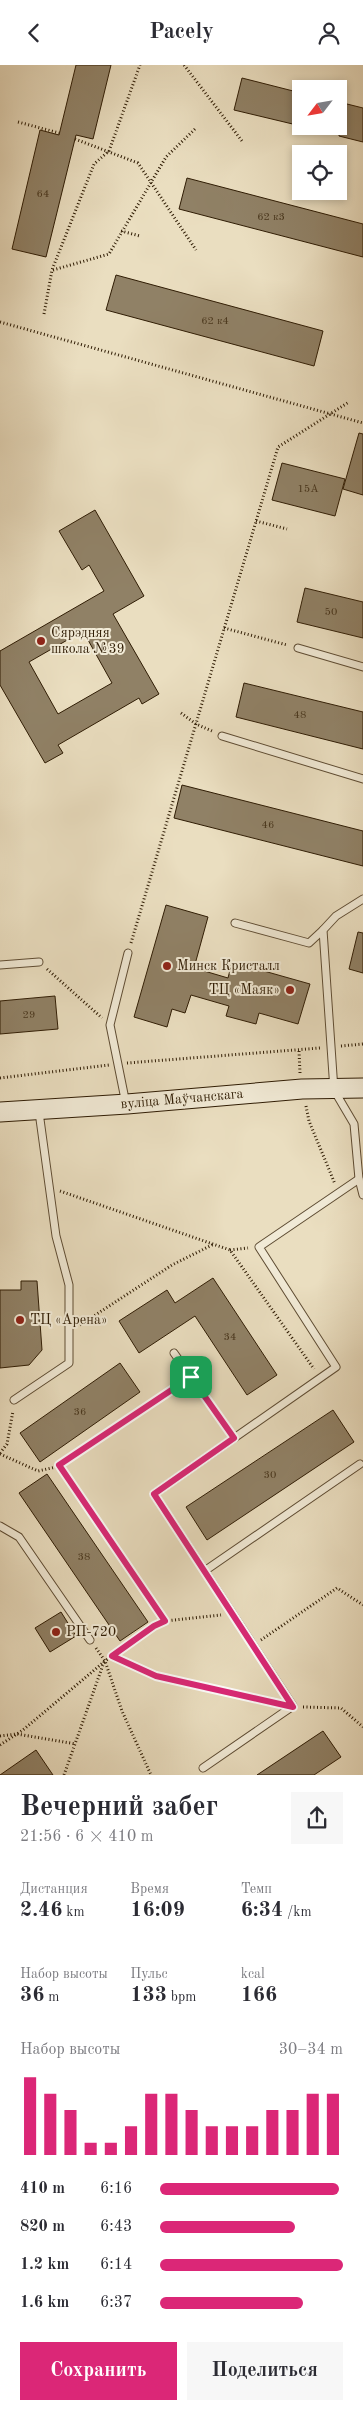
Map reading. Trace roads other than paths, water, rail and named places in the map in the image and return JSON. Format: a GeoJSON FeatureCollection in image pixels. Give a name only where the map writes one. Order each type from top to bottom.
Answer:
{"type":"FeatureCollection","features":[{"type":"Feature","properties":{"kind":"main road","name":"вуліца Маўчанскага"},"geometry":{"type":"LineString","coordinates":[[0,1112],[126,1104],[302,1089],[334,1090],[363,1087]]}},
{"type":"Feature","properties":{"kind":"lane"},"geometry":{"type":"LineString","coordinates":[[298,647],[363,667]]}},
{"type":"Feature","properties":{"kind":"lane"},"geometry":{"type":"LineString","coordinates":[[222,736],[363,779]]}},
{"type":"Feature","properties":{"kind":"lane"},"geometry":{"type":"LineString","coordinates":[[235,923],[309,943],[336,916],[363,899]]}},
{"type":"Feature","properties":{"kind":"lane"},"geometry":{"type":"LineString","coordinates":[[323,930],[334,1090],[354,1123],[359,1179],[363,1195]]}},
{"type":"Feature","properties":{"kind":"lane"},"geometry":{"type":"LineString","coordinates":[[126,1104],[120,1063],[110,1025],[128,953]]}},
{"type":"Feature","properties":{"kind":"lane"},"geometry":{"type":"LineString","coordinates":[[0,965],[39,962]]}},
{"type":"Feature","properties":{"kind":"lane"},"geometry":{"type":"LineString","coordinates":[[14,1400],[69,1363],[69,1285],[56,1237],[39,1109]]}},
{"type":"Feature","properties":{"kind":"lane"},"geometry":{"type":"LineString","coordinates":[[203,1768],[293,1707],[206,1570],[154,1494],[336,1367],[259,1247],[359,1179]]}},
{"type":"Feature","properties":{"kind":"lane"},"geometry":{"type":"LineString","coordinates":[[174,1353],[234,1438]]}},
{"type":"Feature","properties":{"kind":"lane"},"geometry":{"type":"LineString","coordinates":[[206,1570],[360,1464]]}},
{"type":"Feature","properties":{"kind":"lane"},"geometry":{"type":"LineString","coordinates":[[0,1526],[19,1537],[90,1640]]}},
{"type":"Feature","properties":{"kind":"place","name":"Сярэдняя школа №39"},"geometry":{"type":"Point","coordinates":[41,641]}},
{"type":"Feature","properties":{"kind":"place","name":"Минск Кристалл"},"geometry":{"type":"Point","coordinates":[167,966]}},
{"type":"Feature","properties":{"kind":"place","name":"ТЦ «Маяк»"},"geometry":{"type":"Point","coordinates":[290,990]}},
{"type":"Feature","properties":{"kind":"place","name":"ТЦ «Арена»"},"geometry":{"type":"Point","coordinates":[20,1320]}},
{"type":"Feature","properties":{"kind":"place","name":"РП-720"},"geometry":{"type":"Point","coordinates":[56,1632]}}]}
